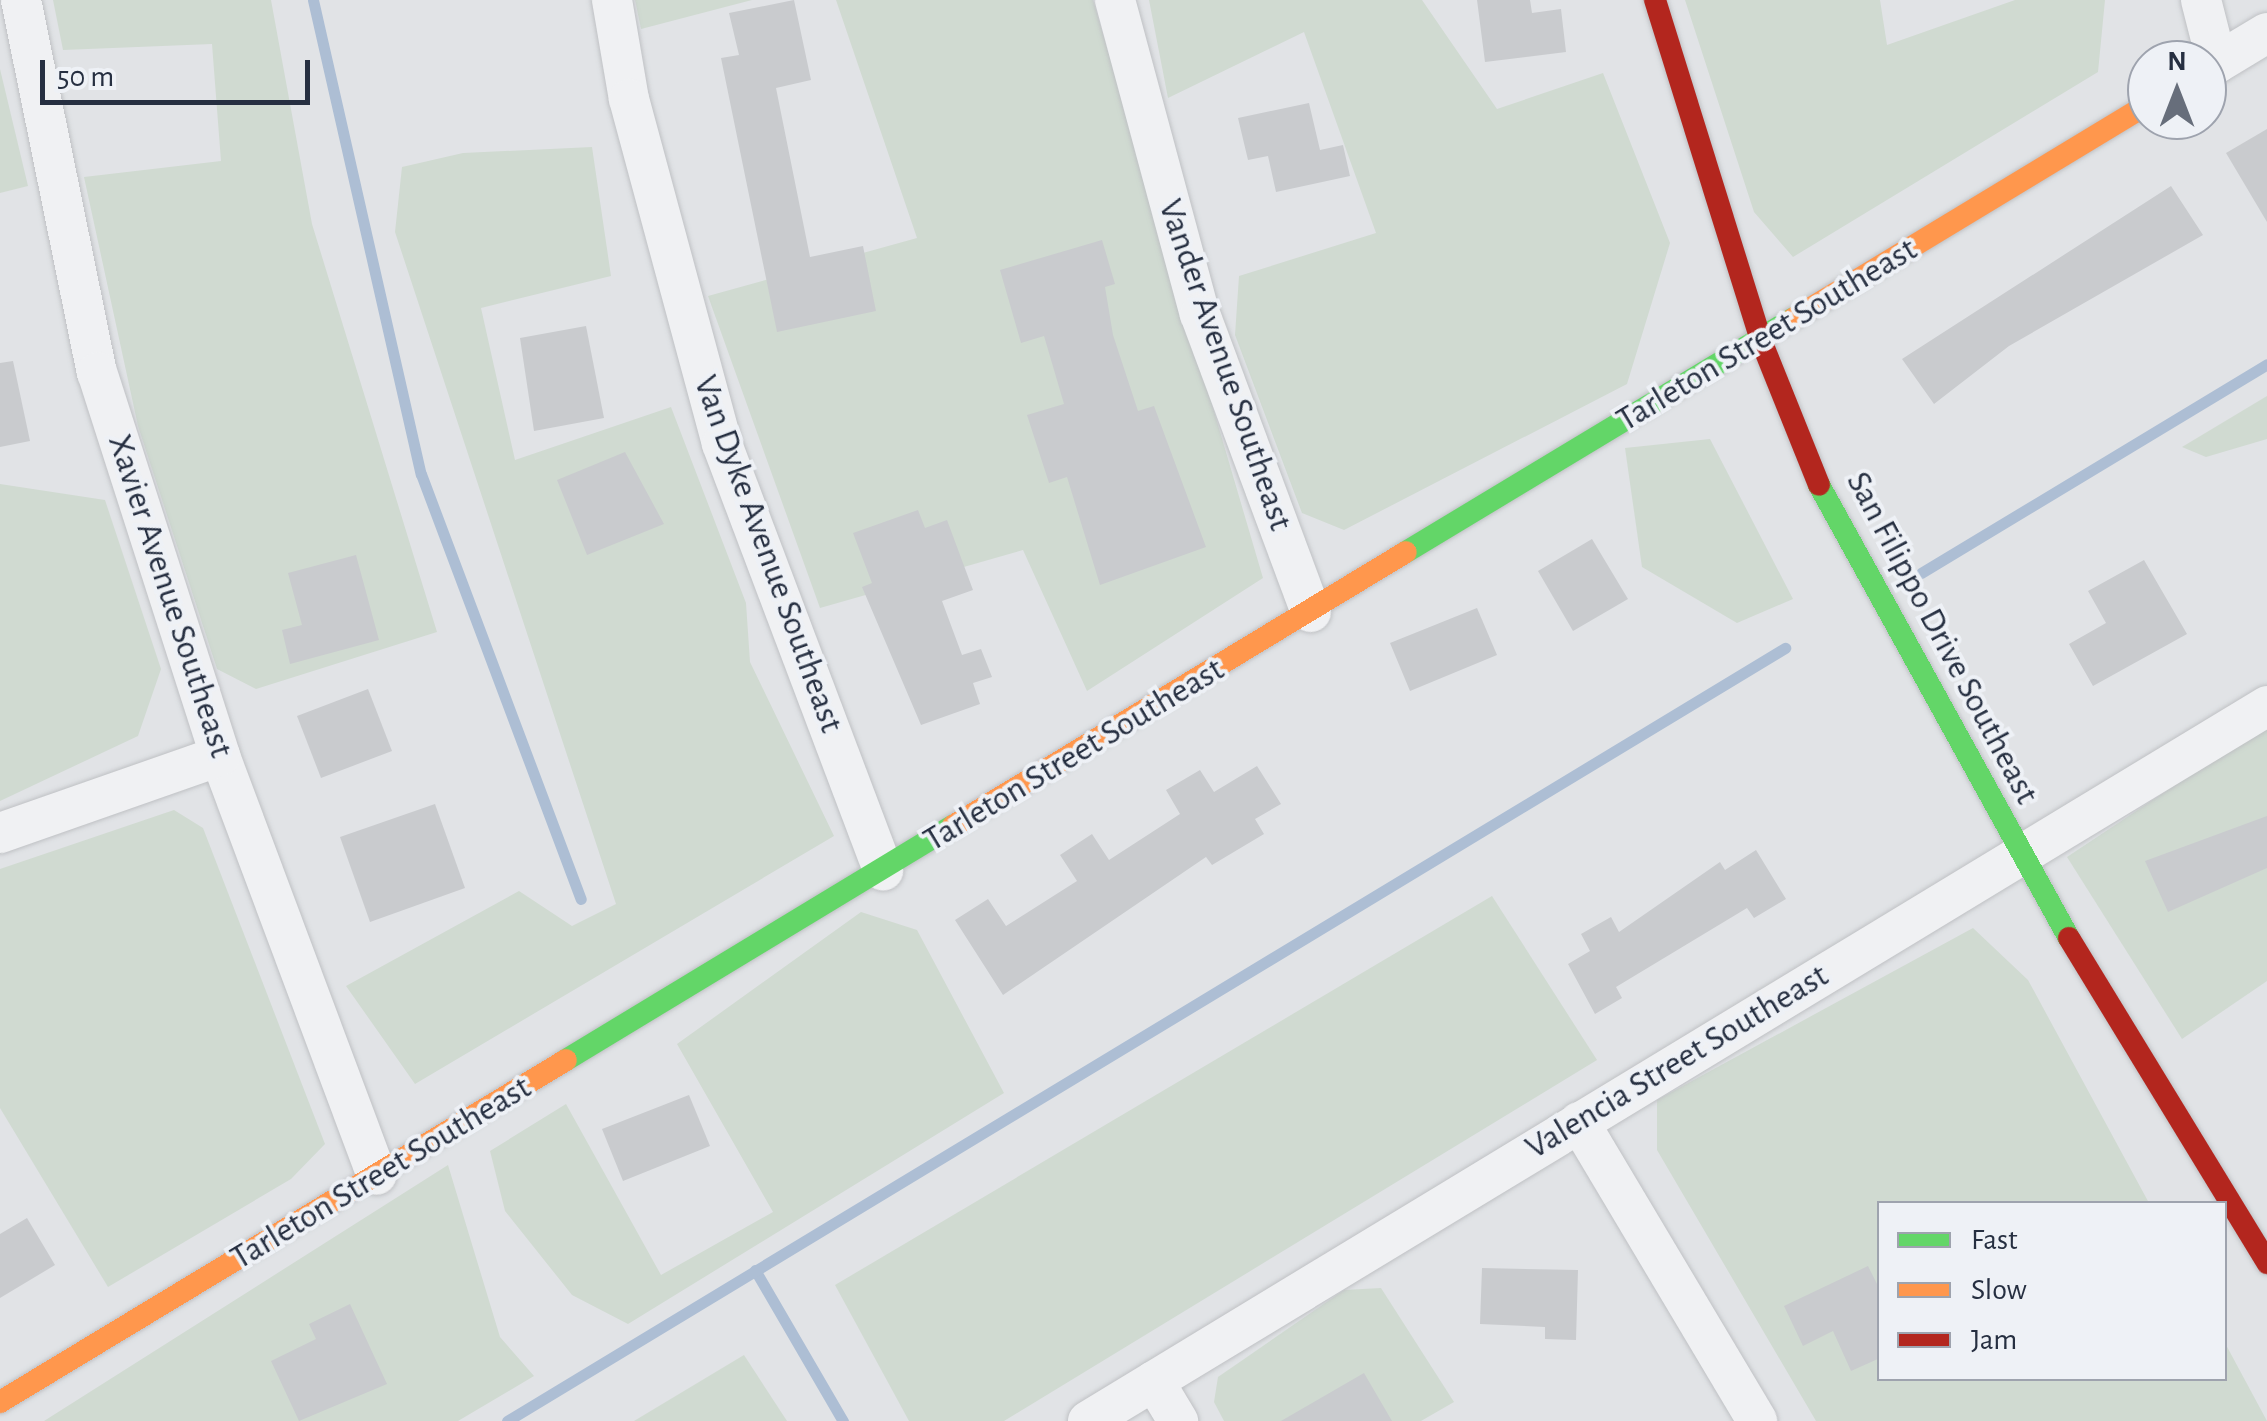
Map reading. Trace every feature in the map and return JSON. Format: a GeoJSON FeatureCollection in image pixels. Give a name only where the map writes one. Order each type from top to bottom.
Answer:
{"type":"FeatureCollection","features":[{"type":"Feature","properties":{"kind":"street","name":"Xavier Avenue Southeast"},"geometry":{"type":"LineString","coordinates":[[20,0],[97,372],[220,756],[377,1175]]}},
{"type":"Feature","properties":{"kind":"street","name":"Van Dyke Avenue Southeast"},"geometry":{"type":"LineString","coordinates":[[612,0],[722,444],[883,871]]}},
{"type":"Feature","properties":{"kind":"street","name":"Vander Avenue Southeast"},"geometry":{"type":"LineString","coordinates":[[1115,0],[1200,314],[1311,612]]}},
{"type":"Feature","properties":{"kind":"street","name":"San Filippo Drive Southeast"},"geometry":{"type":"LineString","coordinates":[[1655,0],[1760,338],[1822,493],[2018,854],[2267,1263]]}},
{"type":"Feature","properties":{"kind":"street"},"geometry":{"type":"LineString","coordinates":[[2201,0],[2208,40]]}},
{"type":"Feature","properties":{"kind":"street"},"geometry":{"type":"LineString","coordinates":[[2227,57],[2267,32]]}},
{"type":"Feature","properties":{"kind":"street","name":"Tarleton Street Southeast"},"geometry":{"type":"LineString","coordinates":[[0,1402],[2127,117]]}},
{"type":"Feature","properties":{"kind":"street","name":"Valencia Street Southeast"},"geometry":{"type":"LineString","coordinates":[[1088,1421],[2267,706]]}},
{"type":"Feature","properties":{"kind":"street"},"geometry":{"type":"LineString","coordinates":[[0,833],[220,756]]}},
{"type":"Feature","properties":{"kind":"street"},"geometry":{"type":"LineString","coordinates":[[1579,1122],[1757,1421]]}},
{"type":"Feature","properties":{"kind":"street"},"geometry":{"type":"LineString","coordinates":[[1154,1381],[1178,1421]]}},
{"type":"Feature","properties":{"kind":"shaded area"},"geometry":{"type":"Polygon","coordinates":[[[53,0],[271,0],[312,224],[437,632],[256,689],[217,669],[138,426],[84,177],[221,161],[212,44],[63,50],[53,0]]]}},
{"type":"Feature","properties":{"kind":"shaded area"},"geometry":{"type":"Polygon","coordinates":[[[635,0],[752,0],[641,29],[635,0]]]}},
{"type":"Feature","properties":{"kind":"shaded area"},"geometry":{"type":"Polygon","coordinates":[[[836,0],[1093,0],[1263,578],[1087,691],[1023,550],[820,608],[708,296],[917,238],[836,0]]]}},
{"type":"Feature","properties":{"kind":"shaded area"},"geometry":{"type":"Polygon","coordinates":[[[1149,0],[1422,0],[1497,109],[1603,73],[1670,243],[1627,384],[1344,530],[1302,513],[1235,335],[1239,276],[1376,233],[1304,32],[1168,98],[1149,0]]]}},
{"type":"Feature","properties":{"kind":"shaded area"},"geometry":{"type":"Polygon","coordinates":[[[1685,0],[1880,0],[1887,45],[2015,0],[2105,0],[2098,72],[1793,257],[1754,212],[1685,0]]]}},
{"type":"Feature","properties":{"kind":"shaded area"},"geometry":{"type":"Polygon","coordinates":[[[0,69],[28,186],[0,193],[0,69]]]}},
{"type":"Feature","properties":{"kind":"shaded area"},"geometry":{"type":"Polygon","coordinates":[[[592,147],[611,276],[481,308],[515,460],[671,407],[746,603],[750,662],[834,836],[415,1084],[346,986],[519,891],[572,926],[616,904],[395,232],[402,167],[463,153],[592,147]]]}},
{"type":"Feature","properties":{"kind":"shaded area"},"geometry":{"type":"Polygon","coordinates":[[[2267,396],[2267,439],[2206,457],[2182,447],[2267,396]]]}},
{"type":"Feature","properties":{"kind":"shaded area"},"geometry":{"type":"Polygon","coordinates":[[[1710,439],[1793,599],[1737,623],[1642,567],[1625,448],[1710,439]]]}},
{"type":"Feature","properties":{"kind":"shaded area"},"geometry":{"type":"Polygon","coordinates":[[[0,484],[105,500],[161,669],[138,736],[0,801],[0,484]]]}},
{"type":"Feature","properties":{"kind":"shaded area"},"geometry":{"type":"Polygon","coordinates":[[[2267,724],[2267,981],[2182,1039],[2067,857],[2267,724]]]}},
{"type":"Feature","properties":{"kind":"shaded area"},"geometry":{"type":"Polygon","coordinates":[[[174,810],[203,828],[325,1144],[291,1179],[108,1287],[0,1108],[0,869],[174,810]]]}},
{"type":"Feature","properties":{"kind":"shaded area"},"geometry":{"type":"Polygon","coordinates":[[[1492,896],[1597,1060],[1004,1421],[909,1421],[835,1285],[1492,896]]]}},
{"type":"Feature","properties":{"kind":"shaded area"},"geometry":{"type":"Polygon","coordinates":[[[861,912],[917,930],[1004,1093],[628,1324],[572,1295],[505,1211],[490,1151],[566,1104],[661,1275],[773,1212],[677,1044],[861,912]]]}},
{"type":"Feature","properties":{"kind":"shaded area"},"geometry":{"type":"Polygon","coordinates":[[[1973,928],[2028,980],[2148,1201],[1877,1201],[1877,1381],[2227,1381],[2227,1347],[2267,1421],[1816,1421],[1657,1150],[1657,1100],[1973,928]]]}},
{"type":"Feature","properties":{"kind":"shaded area"},"geometry":{"type":"Polygon","coordinates":[[[448,1165],[500,1337],[534,1376],[458,1421],[44,1421],[448,1165]]]}},
{"type":"Feature","properties":{"kind":"shaded area"},"geometry":{"type":"Polygon","coordinates":[[[1381,1288],[1454,1402],[1421,1421],[1224,1421],[1214,1402],[1218,1377],[1344,1290],[1381,1288]]]}},
{"type":"Feature","properties":{"kind":"shaded area"},"geometry":{"type":"Polygon","coordinates":[[[744,1355],[787,1421],[634,1421],[744,1355]]]}},
{"type":"Feature","properties":{"kind":"building"},"geometry":{"type":"Polygon","coordinates":[[[794,0],[811,80],[776,88],[810,257],[863,246],[876,311],[777,332],[721,58],[739,55],[729,13],[794,0]]]}},
{"type":"Feature","properties":{"kind":"building"},"geometry":{"type":"Polygon","coordinates":[[[1477,0],[1530,0],[1532,13],[1561,9],[1566,52],[1485,62],[1477,0]]]}},
{"type":"Feature","properties":{"kind":"building"},"geometry":{"type":"Polygon","coordinates":[[[1309,103],[1320,150],[1343,145],[1350,176],[1276,192],[1268,156],[1248,160],[1238,118],[1309,103]]]}},
{"type":"Feature","properties":{"kind":"building"},"geometry":{"type":"Polygon","coordinates":[[[2267,129],[2267,222],[2226,153],[2267,129]]]}},
{"type":"Feature","properties":{"kind":"building"},"geometry":{"type":"Polygon","coordinates":[[[2171,186],[2203,235],[2009,346],[1934,404],[1902,359],[2171,186]]]}},
{"type":"Feature","properties":{"kind":"building"},"geometry":{"type":"Polygon","coordinates":[[[1102,240],[1115,284],[1105,287],[1113,335],[1138,411],[1154,406],[1206,547],[1100,585],[1067,477],[1049,483],[1027,415],[1064,404],[1044,336],[1021,343],[1000,270],[1102,240]]]}},
{"type":"Feature","properties":{"kind":"building"},"geometry":{"type":"Polygon","coordinates":[[[586,326],[604,418],[534,431],[520,338],[586,326]]]}},
{"type":"Feature","properties":{"kind":"building"},"geometry":{"type":"Polygon","coordinates":[[[13,361],[30,441],[0,447],[0,363],[13,361]]]}},
{"type":"Feature","properties":{"kind":"building"},"geometry":{"type":"Polygon","coordinates":[[[625,452],[664,524],[587,555],[557,480],[625,452]]]}},
{"type":"Feature","properties":{"kind":"building"},"geometry":{"type":"Polygon","coordinates":[[[918,510],[925,528],[947,520],[973,590],[942,601],[962,655],[981,649],[992,677],[973,683],[980,704],[921,725],[862,587],[872,583],[853,533],[918,510]]]}},
{"type":"Feature","properties":{"kind":"building"},"geometry":{"type":"Polygon","coordinates":[[[1592,539],[1628,599],[1573,631],[1538,571],[1592,539]]]}},
{"type":"Feature","properties":{"kind":"building"},"geometry":{"type":"Polygon","coordinates":[[[356,555],[379,640],[290,664],[282,630],[302,625],[288,573],[356,555]]]}},
{"type":"Feature","properties":{"kind":"building"},"geometry":{"type":"Polygon","coordinates":[[[2144,560],[2187,634],[2093,686],[2069,644],[2106,623],[2088,591],[2144,560]]]}},
{"type":"Feature","properties":{"kind":"building"},"geometry":{"type":"Polygon","coordinates":[[[1477,608],[1497,655],[1410,691],[1390,643],[1477,608]]]}},
{"type":"Feature","properties":{"kind":"building"},"geometry":{"type":"Polygon","coordinates":[[[368,689],[392,751],[321,778],[297,716],[368,689]]]}},
{"type":"Feature","properties":{"kind":"building"},"geometry":{"type":"Polygon","coordinates":[[[1257,766],[1281,804],[1255,819],[1264,834],[1212,865],[1206,857],[1003,995],[955,920],[988,899],[1006,926],[1077,881],[1060,855],[1092,834],[1109,860],[1180,814],[1166,790],[1200,770],[1214,792],[1257,766]]]}},
{"type":"Feature","properties":{"kind":"building"},"geometry":{"type":"Polygon","coordinates":[[[435,804],[465,888],[370,922],[340,837],[435,804]]]}},
{"type":"Feature","properties":{"kind":"building"},"geometry":{"type":"Polygon","coordinates":[[[2267,816],[2267,868],[2168,912],[2145,861],[2267,816]]]}},
{"type":"Feature","properties":{"kind":"building"},"geometry":{"type":"Polygon","coordinates":[[[1756,850],[1786,899],[1754,918],[1747,908],[1616,987],[1622,998],[1595,1014],[1568,964],[1590,951],[1581,934],[1611,917],[1619,932],[1720,862],[1725,870],[1756,850]]]}},
{"type":"Feature","properties":{"kind":"building"},"geometry":{"type":"Polygon","coordinates":[[[689,1095],[710,1146],[623,1181],[602,1129],[689,1095]]]}},
{"type":"Feature","properties":{"kind":"building"},"geometry":{"type":"Polygon","coordinates":[[[27,1218],[55,1265],[0,1298],[0,1234],[27,1218]]]}},
{"type":"Feature","properties":{"kind":"building"},"geometry":{"type":"Polygon","coordinates":[[[1868,1266],[1877,1284],[1877,1359],[1851,1371],[1833,1331],[1803,1346],[1784,1306],[1868,1266]]]}},
{"type":"Feature","properties":{"kind":"building"},"geometry":{"type":"Polygon","coordinates":[[[1482,1268],[1578,1270],[1576,1340],[1545,1339],[1545,1327],[1480,1324],[1482,1268]]]}},
{"type":"Feature","properties":{"kind":"building"},"geometry":{"type":"Polygon","coordinates":[[[350,1304],[387,1384],[299,1421],[271,1361],[316,1339],[309,1324],[350,1304]]]}},
{"type":"Feature","properties":{"kind":"building"},"geometry":{"type":"Polygon","coordinates":[[[1364,1373],[1392,1421],[1281,1421],[1364,1373]]]}},
{"type":"Feature","properties":{"kind":"waterway"},"geometry":{"type":"LineString","coordinates":[[313,0],[421,474],[581,899]]}},
{"type":"Feature","properties":{"kind":"waterway"},"geometry":{"type":"LineString","coordinates":[[1921,573],[2267,364]]}},
{"type":"Feature","properties":{"kind":"waterway"},"geometry":{"type":"LineString","coordinates":[[507,1421],[1785,648]]}},
{"type":"Feature","properties":{"kind":"waterway"},"geometry":{"type":"LineString","coordinates":[[755,1270],[843,1421]]}},
{"type":"Feature","properties":{"kind":"traffic: fast"},"geometry":{"type":"LineString","coordinates":[[1406,552],[1793,319]]}},
{"type":"Feature","properties":{"kind":"traffic: fast"},"geometry":{"type":"LineString","coordinates":[[1819,485],[2069,938]]}},
{"type":"Feature","properties":{"kind":"traffic: fast"},"geometry":{"type":"LineString","coordinates":[[566,1060],[953,826]]}},
{"type":"Feature","properties":{"kind":"traffic: slow"},"geometry":{"type":"LineString","coordinates":[[1793,319],[2127,117]]}},
{"type":"Feature","properties":{"kind":"traffic: slow"},"geometry":{"type":"LineString","coordinates":[[953,826],[1406,552]]}},
{"type":"Feature","properties":{"kind":"traffic: slow"},"geometry":{"type":"LineString","coordinates":[[0,1402],[566,1060]]}},
{"type":"Feature","properties":{"kind":"traffic: jam"},"geometry":{"type":"LineString","coordinates":[[1655,0],[1760,338],[1819,485]]}},
{"type":"Feature","properties":{"kind":"traffic: jam"},"geometry":{"type":"LineString","coordinates":[[2069,938],[2267,1263]]}}]}
